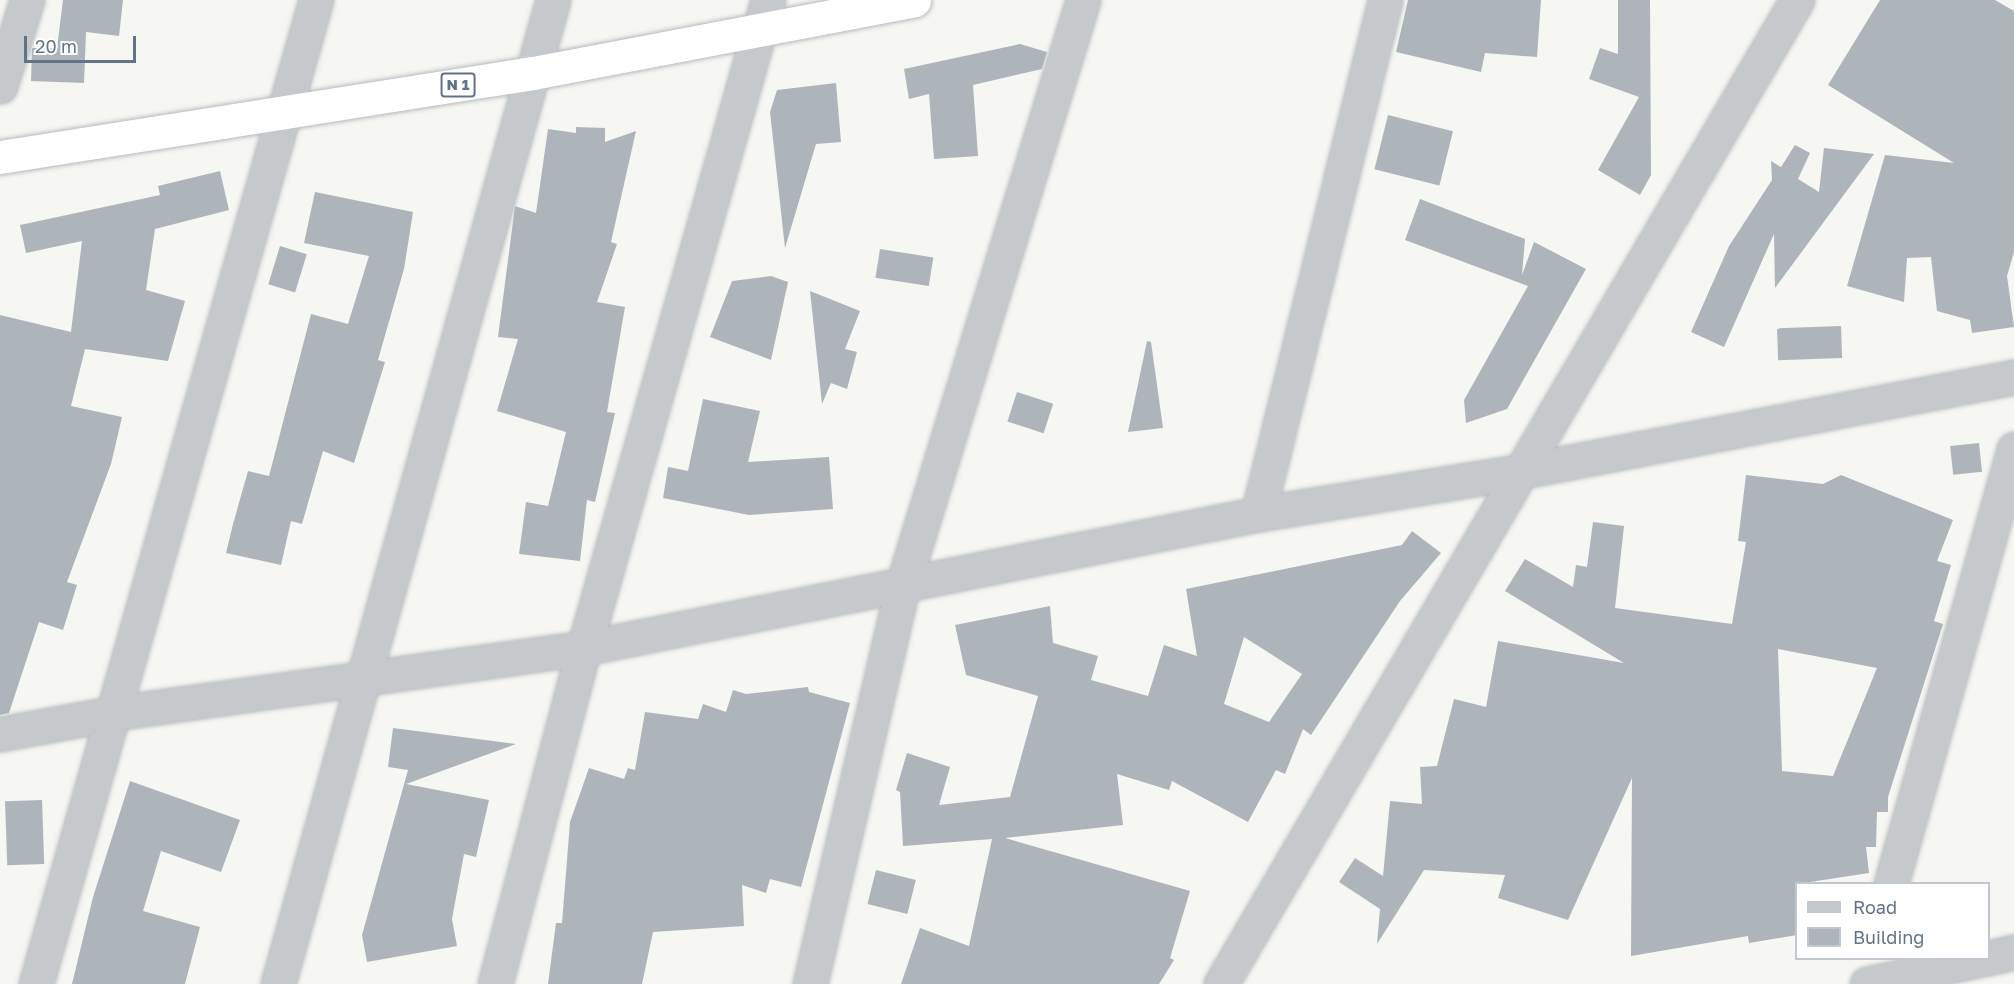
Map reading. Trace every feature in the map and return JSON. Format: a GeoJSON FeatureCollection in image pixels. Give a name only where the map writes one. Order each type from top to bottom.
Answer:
{"type":"FeatureCollection","features":[{"type":"Feature","properties":{"kind":"highway","name":"N 1"},"geometry":{"type":"LineString","coordinates":[[0,158],[533,73],[764,15],[914,0]]}},
{"type":"Feature","properties":{"kind":"street"},"geometry":{"type":"LineString","coordinates":[[0,86],[27,0]]}},
{"type":"Feature","properties":{"kind":"street"},"geometry":{"type":"LineString","coordinates":[[36,984],[115,713],[316,0]]}},
{"type":"Feature","properties":{"kind":"street"},"geometry":{"type":"LineString","coordinates":[[278,984],[361,678],[553,0]]}},
{"type":"Feature","properties":{"kind":"street"},"geometry":{"type":"LineString","coordinates":[[810,984],[902,588],[1083,0]]}},
{"type":"Feature","properties":{"kind":"street"},"geometry":{"type":"LineString","coordinates":[[1258,514],[1385,0]]}},
{"type":"Feature","properties":{"kind":"street"},"geometry":{"type":"LineString","coordinates":[[1221,984],[1518,472],[1797,0]]}},
{"type":"Feature","properties":{"kind":"street"},"geometry":{"type":"LineString","coordinates":[[495,984],[584,648],[764,15]]}},
{"type":"Feature","properties":{"kind":"street"},"geometry":{"type":"LineString","coordinates":[[0,734],[115,713],[584,648],[902,588],[1258,514],[1518,472],[2014,377]]}},
{"type":"Feature","properties":{"kind":"street"},"geometry":{"type":"LineString","coordinates":[[1892,882],[2014,449]]}},
{"type":"Feature","properties":{"kind":"street"},"geometry":{"type":"LineString","coordinates":[[1990,957],[2014,952]]}},
{"type":"Feature","properties":{"kind":"street"},"geometry":{"type":"LineString","coordinates":[[1862,984],[1868,960]]}},
{"type":"Feature","properties":{"kind":"street"},"geometry":{"type":"LineString","coordinates":[[1867,984],[1978,960]]}},
{"type":"Feature","properties":{"kind":"building"},"geometry":{"type":"Polygon","coordinates":[[[63,0],[123,0],[119,36],[86,32],[84,83],[31,81],[32,48],[57,48],[63,0]]]}},
{"type":"Feature","properties":{"kind":"building"},"geometry":{"type":"Polygon","coordinates":[[[1408,0],[1541,0],[1537,57],[1485,53],[1481,72],[1396,52],[1408,0]]]}},
{"type":"Feature","properties":{"kind":"building"},"geometry":{"type":"Polygon","coordinates":[[[1618,0],[1650,0],[1651,175],[1640,195],[1598,170],[1639,97],[1589,79],[1600,48],[1618,54],[1618,0]]]}},
{"type":"Feature","properties":{"kind":"building"},"geometry":{"type":"Polygon","coordinates":[[[1880,0],[1995,0],[2014,11],[2014,252],[2007,276],[2014,327],[1972,333],[1970,320],[1937,311],[1931,257],[1907,258],[1904,302],[1847,286],[1885,155],[1954,163],[1828,85],[1880,0]]]}},
{"type":"Feature","properties":{"kind":"building"},"geometry":{"type":"Polygon","coordinates":[[[1020,44],[1047,52],[1042,69],[973,85],[978,156],[934,159],[929,94],[909,99],[904,69],[1020,44]]]}},
{"type":"Feature","properties":{"kind":"building"},"geometry":{"type":"Polygon","coordinates":[[[836,83],[841,142],[816,144],[785,248],[770,112],[777,90],[836,83]]]}},
{"type":"Feature","properties":{"kind":"building"},"geometry":{"type":"Polygon","coordinates":[[[1388,115],[1453,131],[1439,186],[1374,169],[1388,115]]]}},
{"type":"Feature","properties":{"kind":"building"},"geometry":{"type":"Polygon","coordinates":[[[576,127],[605,128],[605,142],[636,131],[611,242],[617,244],[597,302],[625,307],[607,412],[615,413],[595,502],[587,500],[580,561],[519,554],[526,502],[548,506],[566,432],[497,411],[518,339],[498,337],[515,206],[536,213],[548,129],[576,133],[576,127]]]}},
{"type":"Feature","properties":{"kind":"building"},"geometry":{"type":"Polygon","coordinates":[[[1795,145],[1810,153],[1798,179],[1819,192],[1824,148],[1874,154],[1775,288],[1774,234],[1724,347],[1691,332],[1729,246],[1772,180],[1771,161],[1781,167],[1795,145]]]}},
{"type":"Feature","properties":{"kind":"building"},"geometry":{"type":"Polygon","coordinates":[[[220,171],[229,210],[155,229],[146,290],[185,301],[168,361],[85,349],[71,406],[122,417],[111,464],[67,582],[77,585],[63,630],[39,622],[9,713],[0,715],[0,315],[71,332],[82,241],[26,253],[20,225],[160,195],[158,186],[220,171]]]}},
{"type":"Feature","properties":{"kind":"building"},"geometry":{"type":"Polygon","coordinates":[[[315,192],[413,212],[404,269],[378,360],[385,362],[354,463],[323,451],[302,524],[291,521],[281,565],[226,553],[248,471],[269,476],[311,314],[348,324],[369,256],[304,243],[315,192]]]}},
{"type":"Feature","properties":{"kind":"building"},"geometry":{"type":"Polygon","coordinates":[[[1420,199],[1525,239],[1522,275],[1534,242],[1586,269],[1507,409],[1466,423],[1464,400],[1528,286],[1405,240],[1420,199]]]}},
{"type":"Feature","properties":{"kind":"building"},"geometry":{"type":"Polygon","coordinates":[[[280,246],[307,254],[295,292],[268,284],[280,246]]]}},
{"type":"Feature","properties":{"kind":"building"},"geometry":{"type":"Polygon","coordinates":[[[880,249],[933,257],[929,286],[875,278],[880,249]]]}},
{"type":"Feature","properties":{"kind":"building"},"geometry":{"type":"Polygon","coordinates":[[[771,276],[788,282],[771,360],[710,337],[732,281],[771,276]]]}},
{"type":"Feature","properties":{"kind":"building"},"geometry":{"type":"Polygon","coordinates":[[[810,291],[860,311],[845,349],[857,352],[847,389],[831,383],[822,404],[810,291]]]}},
{"type":"Feature","properties":{"kind":"building"},"geometry":{"type":"Polygon","coordinates":[[[1841,326],[1842,358],[1778,360],[1777,328],[1841,326]]]}},
{"type":"Feature","properties":{"kind":"building"},"geometry":{"type":"Polygon","coordinates":[[[1147,341],[1151,342],[1163,428],[1128,432],[1147,341]]]}},
{"type":"Feature","properties":{"kind":"building"},"geometry":{"type":"Polygon","coordinates":[[[1017,392],[1053,404],[1044,433],[1007,421],[1017,392]]]}},
{"type":"Feature","properties":{"kind":"building"},"geometry":{"type":"Polygon","coordinates":[[[703,399],[760,411],[748,462],[829,457],[833,509],[749,515],[663,498],[668,467],[688,471],[703,399]]]}},
{"type":"Feature","properties":{"kind":"building"},"geometry":{"type":"Polygon","coordinates":[[[1979,443],[1982,472],[1953,475],[1950,446],[1979,443]]]}},
{"type":"Feature","properties":{"kind":"building"},"geometry":{"type":"Polygon","coordinates":[[[1746,475],[1823,484],[1841,475],[1953,520],[1937,561],[1951,565],[1934,621],[1943,624],[1888,797],[1888,812],[1877,812],[1876,847],[1866,847],[1869,873],[1810,882],[1795,882],[1795,935],[1749,943],[1748,936],[1631,956],[1632,778],[1568,920],[1498,898],[1505,875],[1424,870],[1377,944],[1380,909],[1339,882],[1355,858],[1383,876],[1390,801],[1422,804],[1420,767],[1437,766],[1454,699],[1486,707],[1498,641],[1624,663],[1505,591],[1525,559],[1573,587],[1576,565],[1587,567],[1593,522],[1624,526],[1615,608],[1732,624],[1746,542],[1738,541],[1746,475]],[[1778,649],[1782,771],[1833,776],[1877,668],[1778,649]]]}},
{"type":"Feature","properties":{"kind":"building"},"geometry":{"type":"Polygon","coordinates":[[[1412,531],[1441,553],[1400,601],[1311,735],[1303,729],[1285,774],[1276,770],[1248,822],[1172,781],[1169,790],[1117,774],[1123,825],[1005,838],[1190,891],[1170,958],[1174,960],[1159,984],[901,984],[920,928],[969,946],[992,839],[903,846],[900,792],[896,790],[907,753],[950,767],[939,805],[1010,797],[1038,696],[966,675],[955,625],[1050,606],[1053,643],[1098,656],[1091,680],[1148,696],[1164,645],[1197,656],[1186,589],[1402,545],[1412,531]],[[1244,637],[1224,704],[1269,722],[1302,674],[1244,637]]]}},
{"type":"Feature","properties":{"kind":"building"},"geometry":{"type":"Polygon","coordinates":[[[808,687],[809,692],[850,703],[801,887],[770,879],[766,893],[742,885],[744,926],[653,932],[642,984],[548,984],[556,923],[562,923],[570,822],[589,768],[624,779],[628,768],[635,770],[645,712],[698,719],[703,704],[726,712],[733,690],[746,694],[808,687]]]}},
{"type":"Feature","properties":{"kind":"building"},"geometry":{"type":"Polygon","coordinates":[[[393,728],[516,744],[406,784],[489,800],[476,857],[464,854],[452,919],[457,946],[367,962],[362,935],[408,770],[388,767],[393,728]]]}},
{"type":"Feature","properties":{"kind":"building"},"geometry":{"type":"Polygon","coordinates":[[[130,781],[240,820],[221,872],[161,851],[143,911],[200,927],[185,984],[72,984],[93,897],[130,781]]]}},
{"type":"Feature","properties":{"kind":"building"},"geometry":{"type":"Polygon","coordinates":[[[42,800],[44,864],[7,865],[5,801],[42,800]]]}},
{"type":"Feature","properties":{"kind":"building"},"geometry":{"type":"Polygon","coordinates":[[[876,870],[916,880],[907,914],[868,904],[876,870]]]}}]}
